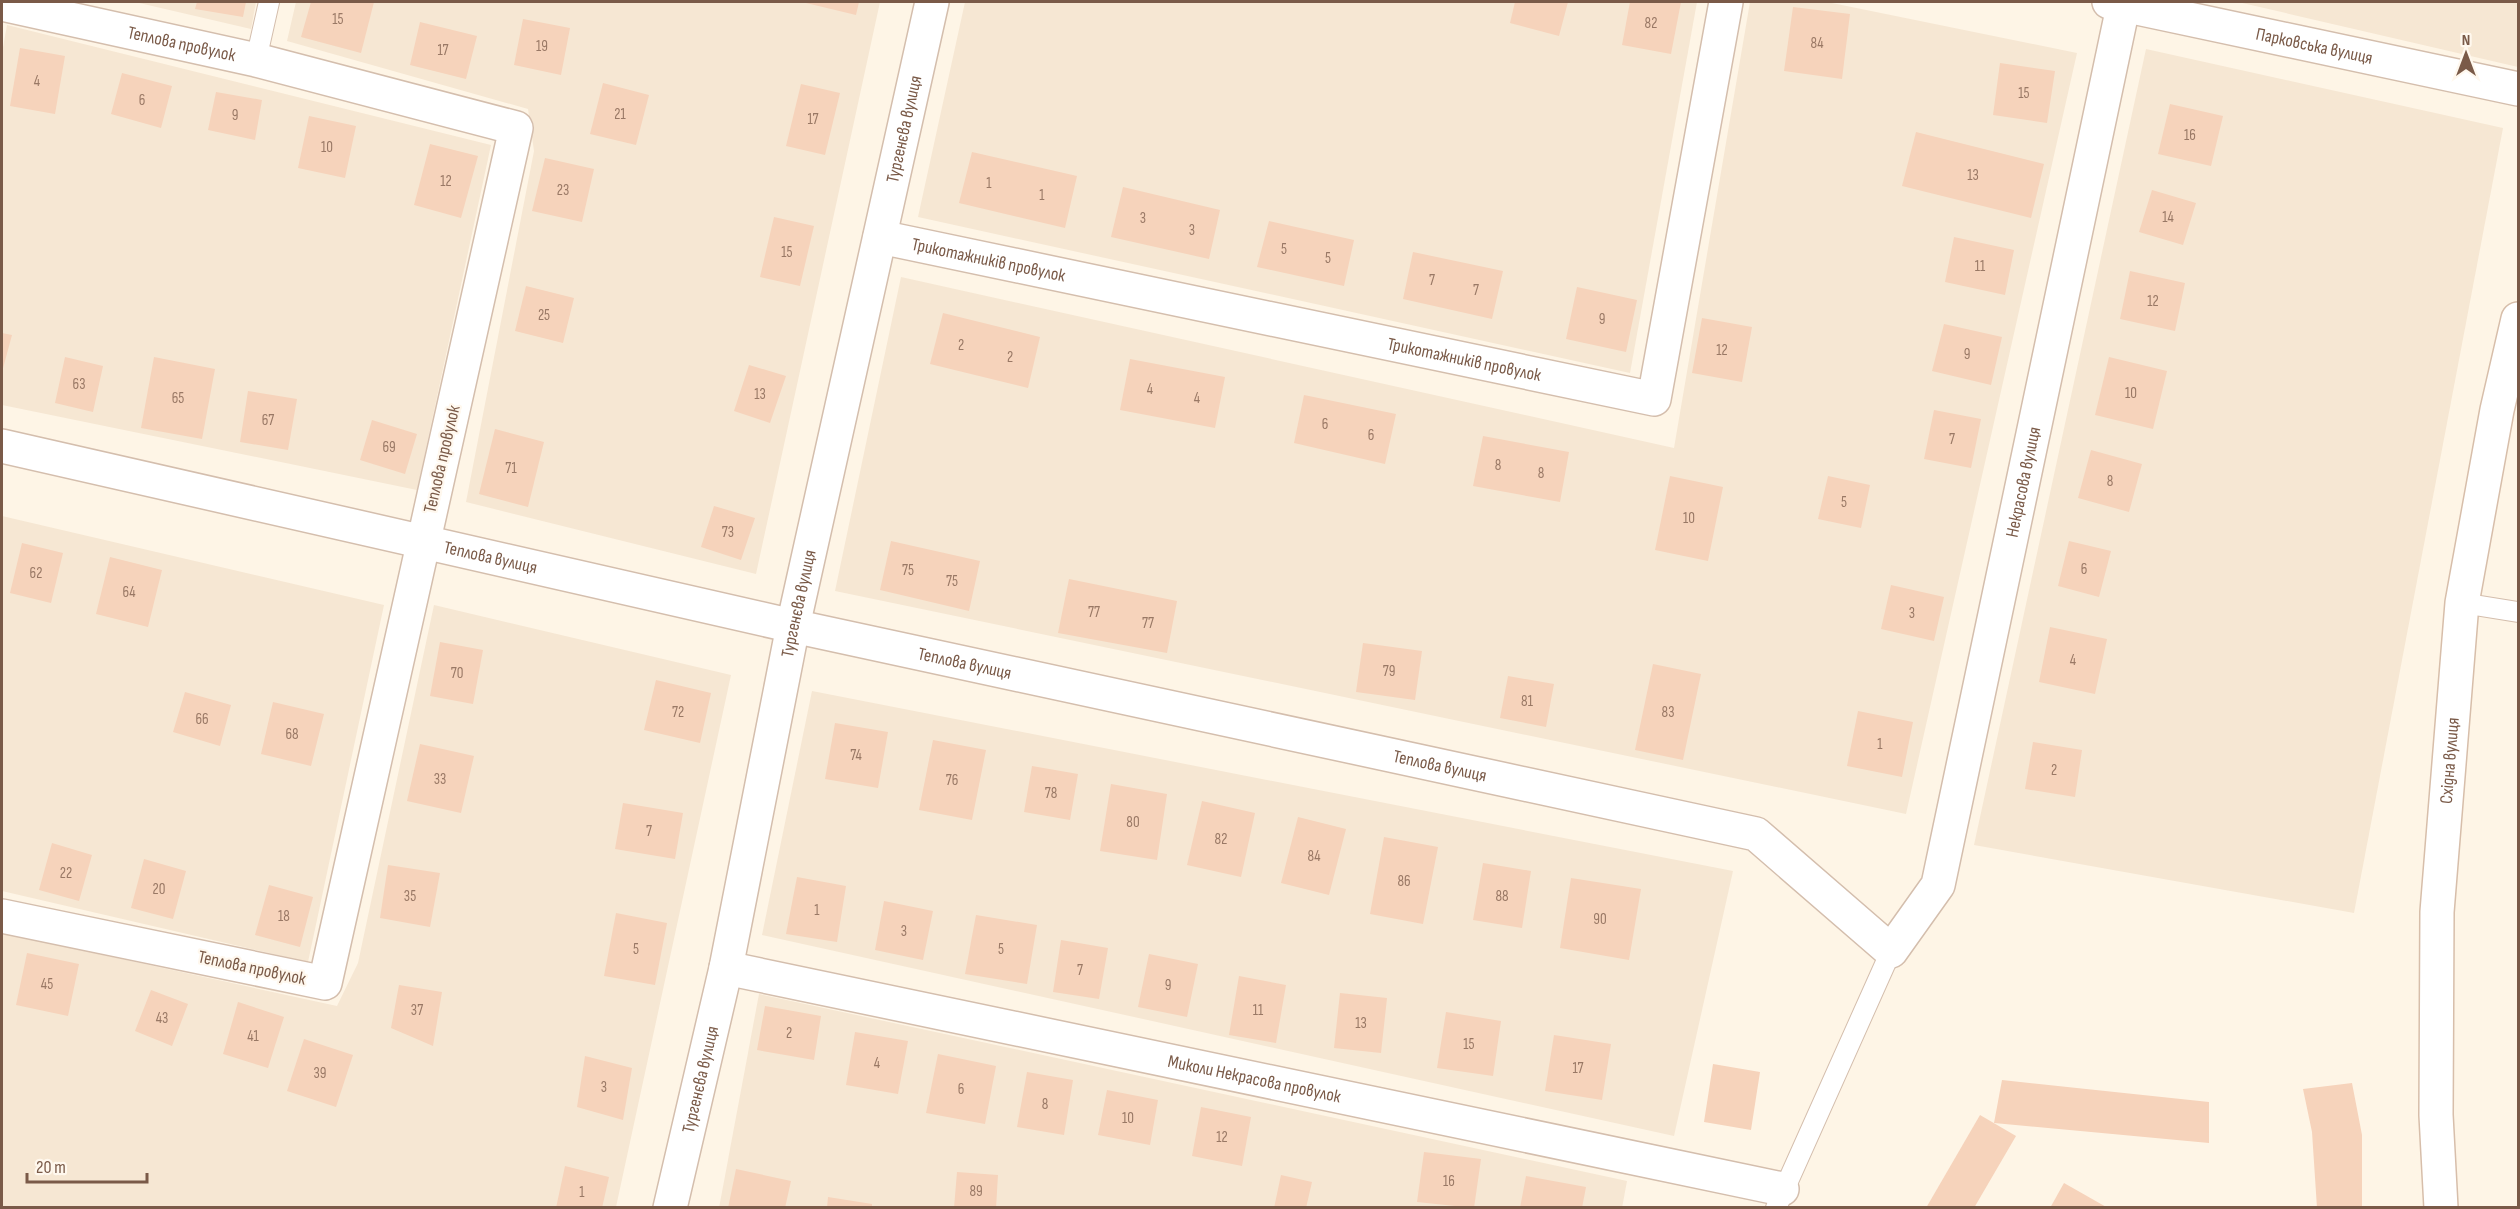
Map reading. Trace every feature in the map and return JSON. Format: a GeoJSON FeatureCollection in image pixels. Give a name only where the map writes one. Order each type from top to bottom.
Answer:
{"type":"FeatureCollection","features":[{"type":"Feature","properties":{"kind":"street","name":"Тургенєва вулиця"},"geometry":{"type":"LineString","coordinates":[[670,1208],[726,968],[794,626],[932,2]]}},
{"type":"Feature","properties":{"kind":"street","name":"Трикотажників провулок"},"geometry":{"type":"LineString","coordinates":[[880,237],[1654,399],[1726,2]]}},
{"type":"Feature","properties":{"kind":"street","name":"Парковська вулиця"},"geometry":{"type":"LineString","coordinates":[[2118,3],[2518,89]]}},
{"type":"Feature","properties":{"kind":"street","name":"Некрасова вулиця"},"geometry":{"type":"LineString","coordinates":[[1891,951],[1938,885],[2118,3]]}},
{"type":"Feature","properties":{"kind":"street","name":"Теплова провулок"},"geometry":{"type":"LineString","coordinates":[[2,4],[256,60],[516,128],[325,983],[2,916]]}},
{"type":"Feature","properties":{"kind":"street","name":"Східна вулиця"},"geometry":{"type":"LineString","coordinates":[[2440,1208],[2436,1115],[2437,912],[2462,603],[2497,410],[2518,319]]}},
{"type":"Feature","properties":{"kind":"street","name":"Теплова вулиця"},"geometry":{"type":"LineString","coordinates":[[2,446],[794,626],[1756,834],[1891,951]]}},
{"type":"Feature","properties":{"kind":"street","name":"Миколи Некрасова провулок"},"geometry":{"type":"LineString","coordinates":[[726,968],[1779,1198]]}},
{"type":"Feature","properties":{"kind":"lane"},"geometry":{"type":"LineString","coordinates":[[256,60],[269,2]]}},
{"type":"Feature","properties":{"kind":"lane"},"geometry":{"type":"LineString","coordinates":[[2462,603],[2518,612]]}},
{"type":"Feature","properties":{"kind":"lane"},"geometry":{"type":"LineString","coordinates":[[1779,1198],[1891,951]]}},
{"type":"Feature","properties":{"kind":"shaded area"},"geometry":{"type":"Polygon","coordinates":[[[135,2],[256,2],[251,29],[135,2]]]}},
{"type":"Feature","properties":{"kind":"shaded area"},"geometry":{"type":"Polygon","coordinates":[[[296,2],[880,2],[756,574],[466,502],[534,151],[528,109],[287,41],[296,2]]]}},
{"type":"Feature","properties":{"kind":"shaded area"},"geometry":{"type":"Polygon","coordinates":[[[965,2],[1697,2],[1630,373],[918,217],[965,2]]]}},
{"type":"Feature","properties":{"kind":"shaded area"},"geometry":{"type":"Polygon","coordinates":[[[1750,2],[1827,2],[2077,53],[1906,814],[835,591],[901,277],[1674,448],[1750,2]]]}},
{"type":"Feature","properties":{"kind":"shaded area"},"geometry":{"type":"Polygon","coordinates":[[[2238,2],[2518,2],[2518,67],[2238,2]]]}},
{"type":"Feature","properties":{"kind":"shaded area"},"geometry":{"type":"Polygon","coordinates":[[[7,25],[491,145],[417,490],[2,405],[2,53],[7,25]]]}},
{"type":"Feature","properties":{"kind":"shaded area"},"geometry":{"type":"Polygon","coordinates":[[[2146,49],[2503,128],[2354,913],[1974,845],[2146,49]]]}},
{"type":"Feature","properties":{"kind":"shaded area"},"geometry":{"type":"Polygon","coordinates":[[[2,516],[384,605],[308,962],[2,891],[2,516]]]}},
{"type":"Feature","properties":{"kind":"shaded area"},"geometry":{"type":"Polygon","coordinates":[[[434,605],[731,675],[616,1207],[2,1208],[2,933],[337,1006],[358,963],[434,605]]]}},
{"type":"Feature","properties":{"kind":"shaded area"},"geometry":{"type":"Polygon","coordinates":[[[812,691],[1733,871],[1674,1136],[762,935],[812,691]]]}},
{"type":"Feature","properties":{"kind":"shaded area"},"geometry":{"type":"Polygon","coordinates":[[[759,994],[1627,1181],[1622,1208],[719,1208],[759,994]]]}},
{"type":"Feature","properties":{"kind":"building"},"geometry":{"type":"Polygon","coordinates":[[[197,2],[246,2],[243,17],[195,9],[197,2]]]}},
{"type":"Feature","properties":{"kind":"building"},"geometry":{"type":"Polygon","coordinates":[[[311,2],[374,2],[361,53],[301,37],[311,2]]]}},
{"type":"Feature","properties":{"kind":"building"},"geometry":{"type":"Polygon","coordinates":[[[807,2],[859,2],[856,15],[807,2]]]}},
{"type":"Feature","properties":{"kind":"building"},"geometry":{"type":"Polygon","coordinates":[[[1515,2],[1568,2],[1559,36],[1510,23],[1515,2]]]}},
{"type":"Feature","properties":{"kind":"building"},"geometry":{"type":"Polygon","coordinates":[[[1630,2],[1681,2],[1671,54],[1622,45],[1630,2]]]}},
{"type":"Feature","properties":{"kind":"building"},"geometry":{"type":"Polygon","coordinates":[[[1793,7],[1850,14],[1842,79],[1784,71],[1793,7]]]}},
{"type":"Feature","properties":{"kind":"building"},"geometry":{"type":"Polygon","coordinates":[[[523,19],[570,28],[561,75],[514,65],[523,19]]]}},
{"type":"Feature","properties":{"kind":"building"},"geometry":{"type":"Polygon","coordinates":[[[420,22],[477,36],[466,79],[410,65],[420,22]]]}},
{"type":"Feature","properties":{"kind":"building"},"geometry":{"type":"Polygon","coordinates":[[[20,48],[65,56],[55,114],[10,106],[20,48]]]}},
{"type":"Feature","properties":{"kind":"building"},"geometry":{"type":"Polygon","coordinates":[[[2000,63],[2055,71],[2047,123],[1993,115],[2000,63]]]}},
{"type":"Feature","properties":{"kind":"building"},"geometry":{"type":"Polygon","coordinates":[[[122,73],[172,86],[161,128],[111,114],[122,73]]]}},
{"type":"Feature","properties":{"kind":"building"},"geometry":{"type":"Polygon","coordinates":[[[603,83],[649,95],[636,145],[590,134],[603,83]]]}},
{"type":"Feature","properties":{"kind":"building"},"geometry":{"type":"Polygon","coordinates":[[[801,84],[840,93],[825,155],[786,146],[801,84]]]}},
{"type":"Feature","properties":{"kind":"building"},"geometry":{"type":"Polygon","coordinates":[[[216,92],[262,100],[255,140],[208,130],[216,92]]]}},
{"type":"Feature","properties":{"kind":"building"},"geometry":{"type":"Polygon","coordinates":[[[2170,104],[2223,116],[2211,166],[2158,154],[2170,104]]]}},
{"type":"Feature","properties":{"kind":"building"},"geometry":{"type":"Polygon","coordinates":[[[309,116],[356,126],[345,178],[298,168],[309,116]]]}},
{"type":"Feature","properties":{"kind":"building"},"geometry":{"type":"Polygon","coordinates":[[[1916,132],[2044,164],[2031,218],[1902,186],[1916,132]]]}},
{"type":"Feature","properties":{"kind":"building"},"geometry":{"type":"Polygon","coordinates":[[[430,144],[478,156],[461,218],[414,205],[430,144]]]}},
{"type":"Feature","properties":{"kind":"building"},"geometry":{"type":"Polygon","coordinates":[[[972,152],[1077,176],[1065,228],[959,203],[972,152]]]}},
{"type":"Feature","properties":{"kind":"building"},"geometry":{"type":"Polygon","coordinates":[[[545,158],[594,169],[582,222],[532,211],[545,158]]]}},
{"type":"Feature","properties":{"kind":"building"},"geometry":{"type":"Polygon","coordinates":[[[1123,187],[1220,210],[1209,259],[1111,237],[1123,187]]]}},
{"type":"Feature","properties":{"kind":"building"},"geometry":{"type":"Polygon","coordinates":[[[2152,190],[2196,203],[2183,245],[2139,232],[2152,190]]]}},
{"type":"Feature","properties":{"kind":"building"},"geometry":{"type":"Polygon","coordinates":[[[774,217],[814,226],[800,286],[760,277],[774,217]]]}},
{"type":"Feature","properties":{"kind":"building"},"geometry":{"type":"Polygon","coordinates":[[[1269,221],[1354,240],[1344,286],[1257,267],[1269,221]]]}},
{"type":"Feature","properties":{"kind":"building"},"geometry":{"type":"Polygon","coordinates":[[[1954,237],[2014,250],[2005,295],[1945,282],[1954,237]]]}},
{"type":"Feature","properties":{"kind":"building"},"geometry":{"type":"Polygon","coordinates":[[[1413,252],[1503,271],[1492,319],[1403,299],[1413,252]]]}},
{"type":"Feature","properties":{"kind":"building"},"geometry":{"type":"Polygon","coordinates":[[[2130,271],[2185,283],[2175,331],[2120,319],[2130,271]]]}},
{"type":"Feature","properties":{"kind":"building"},"geometry":{"type":"Polygon","coordinates":[[[526,286],[574,298],[563,343],[515,331],[526,286]]]}},
{"type":"Feature","properties":{"kind":"building"},"geometry":{"type":"Polygon","coordinates":[[[1577,287],[1637,300],[1626,352],[1566,339],[1577,287]]]}},
{"type":"Feature","properties":{"kind":"building"},"geometry":{"type":"Polygon","coordinates":[[[943,313],[1040,337],[1028,388],[930,364],[943,313]]]}},
{"type":"Feature","properties":{"kind":"building"},"geometry":{"type":"Polygon","coordinates":[[[1702,318],[1752,327],[1742,382],[1692,373],[1702,318]]]}},
{"type":"Feature","properties":{"kind":"building"},"geometry":{"type":"Polygon","coordinates":[[[1944,324],[2002,337],[1991,385],[1932,371],[1944,324]]]}},
{"type":"Feature","properties":{"kind":"building"},"geometry":{"type":"Polygon","coordinates":[[[2,333],[12,335],[2,372],[2,333]]]}},
{"type":"Feature","properties":{"kind":"building"},"geometry":{"type":"Polygon","coordinates":[[[65,357],[103,366],[93,412],[55,403],[65,357]]]}},
{"type":"Feature","properties":{"kind":"building"},"geometry":{"type":"Polygon","coordinates":[[[154,357],[215,369],[202,439],[141,428],[154,357]]]}},
{"type":"Feature","properties":{"kind":"building"},"geometry":{"type":"Polygon","coordinates":[[[2109,357],[2167,371],[2153,429],[2095,415],[2109,357]]]}},
{"type":"Feature","properties":{"kind":"building"},"geometry":{"type":"Polygon","coordinates":[[[1130,359],[1225,377],[1215,428],[1120,410],[1130,359]]]}},
{"type":"Feature","properties":{"kind":"building"},"geometry":{"type":"Polygon","coordinates":[[[749,365],[786,376],[770,423],[734,411],[749,365]]]}},
{"type":"Feature","properties":{"kind":"building"},"geometry":{"type":"Polygon","coordinates":[[[248,391],[297,399],[288,450],[240,442],[248,391]]]}},
{"type":"Feature","properties":{"kind":"building"},"geometry":{"type":"Polygon","coordinates":[[[1304,395],[1396,414],[1385,464],[1294,443],[1304,395]]]}},
{"type":"Feature","properties":{"kind":"building"},"geometry":{"type":"Polygon","coordinates":[[[1934,410],[1981,419],[1971,468],[1924,459],[1934,410]]]}},
{"type":"Feature","properties":{"kind":"building"},"geometry":{"type":"Polygon","coordinates":[[[372,420],[417,434],[405,474],[360,460],[372,420]]]}},
{"type":"Feature","properties":{"kind":"building"},"geometry":{"type":"Polygon","coordinates":[[[495,429],[544,442],[528,507],[479,494],[495,429]]]}},
{"type":"Feature","properties":{"kind":"building"},"geometry":{"type":"Polygon","coordinates":[[[1483,436],[1569,452],[1560,502],[1473,486],[1483,436]]]}},
{"type":"Feature","properties":{"kind":"building"},"geometry":{"type":"Polygon","coordinates":[[[2091,450],[2142,464],[2129,512],[2078,498],[2091,450]]]}},
{"type":"Feature","properties":{"kind":"building"},"geometry":{"type":"Polygon","coordinates":[[[1670,476],[1723,487],[1708,561],[1655,550],[1670,476]]]}},
{"type":"Feature","properties":{"kind":"building"},"geometry":{"type":"Polygon","coordinates":[[[1828,476],[1870,485],[1861,528],[1818,519],[1828,476]]]}},
{"type":"Feature","properties":{"kind":"building"},"geometry":{"type":"Polygon","coordinates":[[[714,506],[755,518],[741,560],[701,547],[714,506]]]}},
{"type":"Feature","properties":{"kind":"building"},"geometry":{"type":"Polygon","coordinates":[[[891,541],[980,561],[969,611],[880,590],[891,541]]]}},
{"type":"Feature","properties":{"kind":"building"},"geometry":{"type":"Polygon","coordinates":[[[2069,541],[2111,551],[2099,597],[2058,586],[2069,541]]]}},
{"type":"Feature","properties":{"kind":"building"},"geometry":{"type":"Polygon","coordinates":[[[22,543],[63,553],[51,603],[10,593],[22,543]]]}},
{"type":"Feature","properties":{"kind":"building"},"geometry":{"type":"Polygon","coordinates":[[[110,557],[162,570],[148,627],[96,614],[110,557]]]}},
{"type":"Feature","properties":{"kind":"building"},"geometry":{"type":"Polygon","coordinates":[[[1069,579],[1177,601],[1167,653],[1058,633],[1069,579]]]}},
{"type":"Feature","properties":{"kind":"building"},"geometry":{"type":"Polygon","coordinates":[[[1891,585],[1944,597],[1934,641],[1881,629],[1891,585]]]}},
{"type":"Feature","properties":{"kind":"building"},"geometry":{"type":"Polygon","coordinates":[[[2050,627],[2107,639],[2095,694],[2039,682],[2050,627]]]}},
{"type":"Feature","properties":{"kind":"building"},"geometry":{"type":"Polygon","coordinates":[[[440,642],[483,650],[473,704],[430,696],[440,642]]]}},
{"type":"Feature","properties":{"kind":"building"},"geometry":{"type":"Polygon","coordinates":[[[1363,643],[1422,651],[1415,700],[1356,692],[1363,643]]]}},
{"type":"Feature","properties":{"kind":"building"},"geometry":{"type":"Polygon","coordinates":[[[1653,664],[1701,674],[1683,760],[1635,750],[1653,664]]]}},
{"type":"Feature","properties":{"kind":"building"},"geometry":{"type":"Polygon","coordinates":[[[1508,676],[1554,684],[1546,727],[1500,718],[1508,676]]]}},
{"type":"Feature","properties":{"kind":"building"},"geometry":{"type":"Polygon","coordinates":[[[656,680],[711,693],[700,743],[644,730],[656,680]]]}},
{"type":"Feature","properties":{"kind":"building"},"geometry":{"type":"Polygon","coordinates":[[[185,692],[231,705],[220,746],[173,732],[185,692]]]}},
{"type":"Feature","properties":{"kind":"building"},"geometry":{"type":"Polygon","coordinates":[[[273,702],[324,714],[311,766],[261,754],[273,702]]]}},
{"type":"Feature","properties":{"kind":"building"},"geometry":{"type":"Polygon","coordinates":[[[1858,711],[1913,722],[1902,777],[1847,766],[1858,711]]]}},
{"type":"Feature","properties":{"kind":"building"},"geometry":{"type":"Polygon","coordinates":[[[835,723],[888,732],[878,788],[825,779],[835,723]]]}},
{"type":"Feature","properties":{"kind":"building"},"geometry":{"type":"Polygon","coordinates":[[[933,740],[986,750],[972,820],[919,810],[933,740]]]}},
{"type":"Feature","properties":{"kind":"building"},"geometry":{"type":"Polygon","coordinates":[[[2033,742],[2082,750],[2075,797],[2025,789],[2033,742]]]}},
{"type":"Feature","properties":{"kind":"building"},"geometry":{"type":"Polygon","coordinates":[[[420,744],[474,756],[461,813],[407,801],[420,744]]]}},
{"type":"Feature","properties":{"kind":"building"},"geometry":{"type":"Polygon","coordinates":[[[1032,766],[1078,774],[1070,820],[1024,812],[1032,766]]]}},
{"type":"Feature","properties":{"kind":"building"},"geometry":{"type":"Polygon","coordinates":[[[1111,784],[1167,794],[1157,860],[1100,851],[1111,784]]]}},
{"type":"Feature","properties":{"kind":"building"},"geometry":{"type":"Polygon","coordinates":[[[1202,801],[1255,813],[1241,877],[1187,865],[1202,801]]]}},
{"type":"Feature","properties":{"kind":"building"},"geometry":{"type":"Polygon","coordinates":[[[623,803],[683,813],[675,859],[615,849],[623,803]]]}},
{"type":"Feature","properties":{"kind":"building"},"geometry":{"type":"Polygon","coordinates":[[[1298,817],[1346,829],[1329,895],[1281,883],[1298,817]]]}},
{"type":"Feature","properties":{"kind":"building"},"geometry":{"type":"Polygon","coordinates":[[[1384,837],[1438,847],[1423,924],[1370,914],[1384,837]]]}},
{"type":"Feature","properties":{"kind":"building"},"geometry":{"type":"Polygon","coordinates":[[[52,843],[92,855],[79,901],[39,890],[52,843]]]}},
{"type":"Feature","properties":{"kind":"building"},"geometry":{"type":"Polygon","coordinates":[[[144,859],[186,871],[173,919],[131,908],[144,859]]]}},
{"type":"Feature","properties":{"kind":"building"},"geometry":{"type":"Polygon","coordinates":[[[1483,863],[1531,871],[1522,928],[1473,920],[1483,863]]]}},
{"type":"Feature","properties":{"kind":"building"},"geometry":{"type":"Polygon","coordinates":[[[388,865],[440,873],[430,927],[380,918],[388,865]]]}},
{"type":"Feature","properties":{"kind":"building"},"geometry":{"type":"Polygon","coordinates":[[[797,877],[846,886],[837,942],[786,934],[797,877]]]}},
{"type":"Feature","properties":{"kind":"building"},"geometry":{"type":"Polygon","coordinates":[[[1571,878],[1641,889],[1629,960],[1560,948],[1571,878]]]}},
{"type":"Feature","properties":{"kind":"building"},"geometry":{"type":"Polygon","coordinates":[[[269,885],[313,897],[300,947],[255,935],[269,885]]]}},
{"type":"Feature","properties":{"kind":"building"},"geometry":{"type":"Polygon","coordinates":[[[884,901],[933,911],[923,960],[875,950],[884,901]]]}},
{"type":"Feature","properties":{"kind":"building"},"geometry":{"type":"Polygon","coordinates":[[[616,913],[667,923],[655,985],[604,976],[616,913]]]}},
{"type":"Feature","properties":{"kind":"building"},"geometry":{"type":"Polygon","coordinates":[[[976,915],[1037,925],[1027,984],[965,974],[976,915]]]}},
{"type":"Feature","properties":{"kind":"building"},"geometry":{"type":"Polygon","coordinates":[[[1061,940],[1108,948],[1099,999],[1053,992],[1061,940]]]}},
{"type":"Feature","properties":{"kind":"building"},"geometry":{"type":"Polygon","coordinates":[[[27,953],[79,964],[68,1016],[16,1005],[27,953]]]}},
{"type":"Feature","properties":{"kind":"building"},"geometry":{"type":"Polygon","coordinates":[[[1149,954],[1198,964],[1187,1017],[1138,1007],[1149,954]]]}},
{"type":"Feature","properties":{"kind":"building"},"geometry":{"type":"Polygon","coordinates":[[[1239,976],[1286,985],[1276,1043],[1229,1035],[1239,976]]]}},
{"type":"Feature","properties":{"kind":"building"},"geometry":{"type":"Polygon","coordinates":[[[399,985],[442,992],[433,1046],[391,1028],[399,985]]]}},
{"type":"Feature","properties":{"kind":"building"},"geometry":{"type":"Polygon","coordinates":[[[151,990],[188,1004],[172,1046],[135,1031],[151,990]]]}},
{"type":"Feature","properties":{"kind":"building"},"geometry":{"type":"Polygon","coordinates":[[[1340,993],[1387,998],[1381,1053],[1334,1048],[1340,993]]]}},
{"type":"Feature","properties":{"kind":"building"},"geometry":{"type":"Polygon","coordinates":[[[238,1002],[284,1017],[268,1068],[223,1054],[238,1002]]]}},
{"type":"Feature","properties":{"kind":"building"},"geometry":{"type":"Polygon","coordinates":[[[765,1006],[821,1016],[814,1060],[757,1050],[765,1006]]]}},
{"type":"Feature","properties":{"kind":"building"},"geometry":{"type":"Polygon","coordinates":[[[1446,1012],[1501,1021],[1493,1076],[1437,1068],[1446,1012]]]}},
{"type":"Feature","properties":{"kind":"building"},"geometry":{"type":"Polygon","coordinates":[[[855,1032],[908,1041],[898,1094],[846,1085],[855,1032]]]}},
{"type":"Feature","properties":{"kind":"building"},"geometry":{"type":"Polygon","coordinates":[[[1554,1035],[1611,1044],[1602,1100],[1545,1091],[1554,1035]]]}},
{"type":"Feature","properties":{"kind":"building"},"geometry":{"type":"Polygon","coordinates":[[[304,1039],[353,1055],[336,1107],[287,1091],[304,1039]]]}},
{"type":"Feature","properties":{"kind":"building"},"geometry":{"type":"Polygon","coordinates":[[[938,1054],[996,1066],[985,1124],[926,1113],[938,1054]]]}},
{"type":"Feature","properties":{"kind":"building"},"geometry":{"type":"Polygon","coordinates":[[[585,1056],[632,1068],[623,1120],[577,1107],[585,1056]]]}},
{"type":"Feature","properties":{"kind":"building"},"geometry":{"type":"Polygon","coordinates":[[[1713,1064],[1760,1072],[1751,1130],[1704,1122],[1713,1064]]]}},
{"type":"Feature","properties":{"kind":"building"},"geometry":{"type":"Polygon","coordinates":[[[1027,1072],[1073,1080],[1064,1135],[1017,1127],[1027,1072]]]}},
{"type":"Feature","properties":{"kind":"building"},"geometry":{"type":"Polygon","coordinates":[[[2002,1080],[2209,1102],[2209,1143],[1994,1123],[2002,1080]]]}},
{"type":"Feature","properties":{"kind":"building"},"geometry":{"type":"Polygon","coordinates":[[[2352,1083],[2362,1135],[2362,1208],[2317,1208],[2312,1132],[2303,1089],[2352,1083]]]}},
{"type":"Feature","properties":{"kind":"building"},"geometry":{"type":"Polygon","coordinates":[[[1107,1090],[1158,1100],[1150,1145],[1098,1135],[1107,1090]]]}},
{"type":"Feature","properties":{"kind":"building"},"geometry":{"type":"Polygon","coordinates":[[[1201,1107],[1251,1117],[1242,1166],[1192,1156],[1201,1107]]]}},
{"type":"Feature","properties":{"kind":"building"},"geometry":{"type":"Polygon","coordinates":[[[1980,1115],[2016,1136],[1974,1208],[1926,1208],[1980,1115]]]}},
{"type":"Feature","properties":{"kind":"building"},"geometry":{"type":"Polygon","coordinates":[[[1424,1152],[1481,1159],[1474,1208],[1417,1202],[1424,1152]]]}},
{"type":"Feature","properties":{"kind":"building"},"geometry":{"type":"Polygon","coordinates":[[[565,1166],[609,1177],[602,1208],[556,1208],[565,1166]]]}},
{"type":"Feature","properties":{"kind":"building"},"geometry":{"type":"Polygon","coordinates":[[[736,1169],[791,1181],[785,1208],[728,1208],[736,1169]]]}},
{"type":"Feature","properties":{"kind":"building"},"geometry":{"type":"Polygon","coordinates":[[[957,1172],[998,1175],[996,1208],[954,1208],[957,1172]]]}},
{"type":"Feature","properties":{"kind":"building"},"geometry":{"type":"Polygon","coordinates":[[[1281,1175],[1312,1182],[1306,1208],[1274,1208],[1281,1175]]]}},
{"type":"Feature","properties":{"kind":"building"},"geometry":{"type":"Polygon","coordinates":[[[1526,1176],[1586,1187],[1582,1208],[1520,1208],[1526,1176]]]}},
{"type":"Feature","properties":{"kind":"building"},"geometry":{"type":"Polygon","coordinates":[[[2064,1183],[2108,1208],[2050,1208],[2064,1183]]]}},
{"type":"Feature","properties":{"kind":"building"},"geometry":{"type":"Polygon","coordinates":[[[828,1197],[872,1204],[872,1208],[827,1208],[828,1197]]]}}]}
